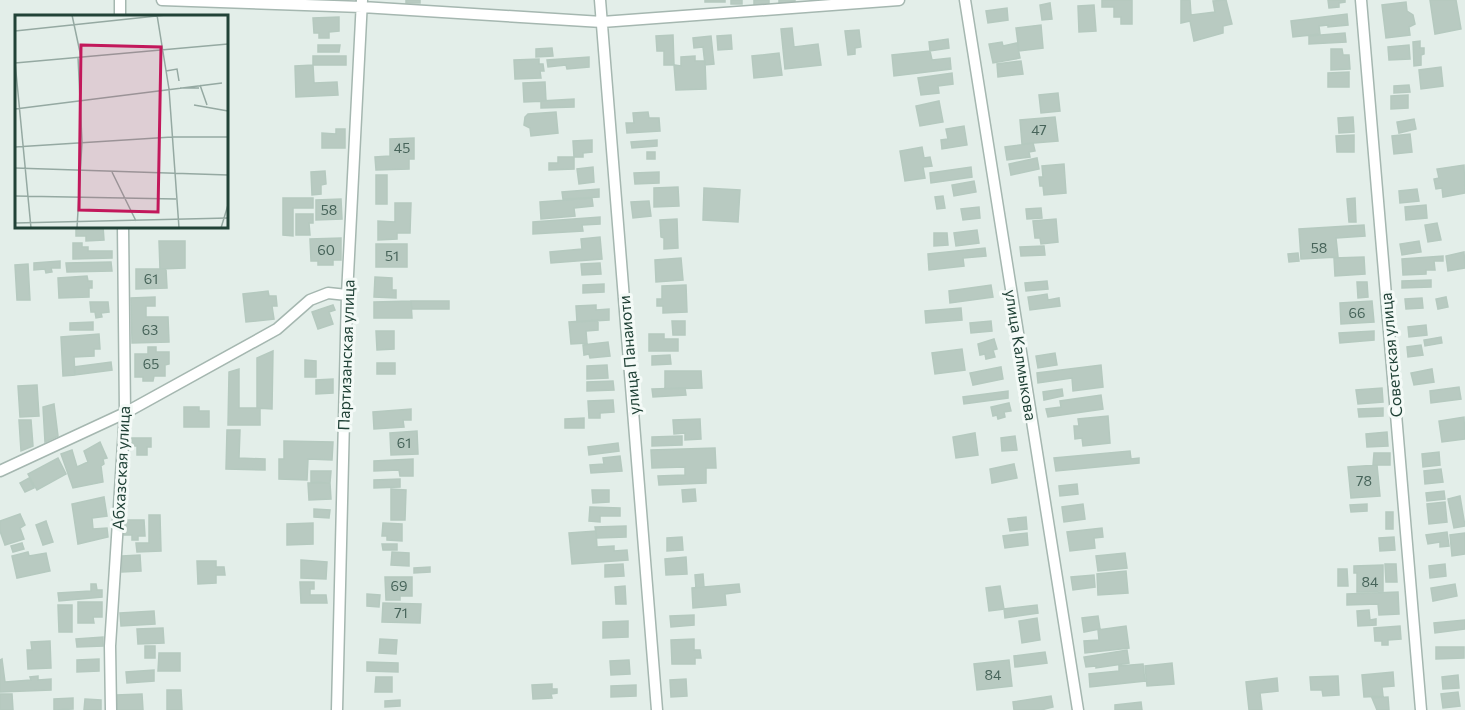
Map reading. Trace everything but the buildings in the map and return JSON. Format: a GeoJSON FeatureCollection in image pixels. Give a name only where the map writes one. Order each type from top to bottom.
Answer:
{"type":"FeatureCollection","features":[{"type":"Feature","properties":{"kind":"street"},"geometry":{"type":"LineString","coordinates":[[162,0],[362,3],[602,22],[899,0]]}},
{"type":"Feature","properties":{"kind":"street","name":"улица Панаиоти"},"geometry":{"type":"LineString","coordinates":[[600,0],[657,710]]}},
{"type":"Feature","properties":{"kind":"street","name":"улица Калмыкова"},"geometry":{"type":"LineString","coordinates":[[965,0],[1078,710]]}},
{"type":"Feature","properties":{"kind":"street","name":"Советская улица"},"geometry":{"type":"LineString","coordinates":[[1361,0],[1421,710]]}},
{"type":"Feature","properties":{"kind":"street","name":"Партизанская улица"},"geometry":{"type":"LineString","coordinates":[[337,710],[347,295],[362,3]]}},
{"type":"Feature","properties":{"kind":"street","name":"Абхазская улица"},"geometry":{"type":"LineString","coordinates":[[111,710],[110,646],[125,412],[123,228]]}},
{"type":"Feature","properties":{"kind":"street"},"geometry":{"type":"LineString","coordinates":[[0,471],[125,412],[277,329],[310,300],[328,293],[347,295]]}}]}
